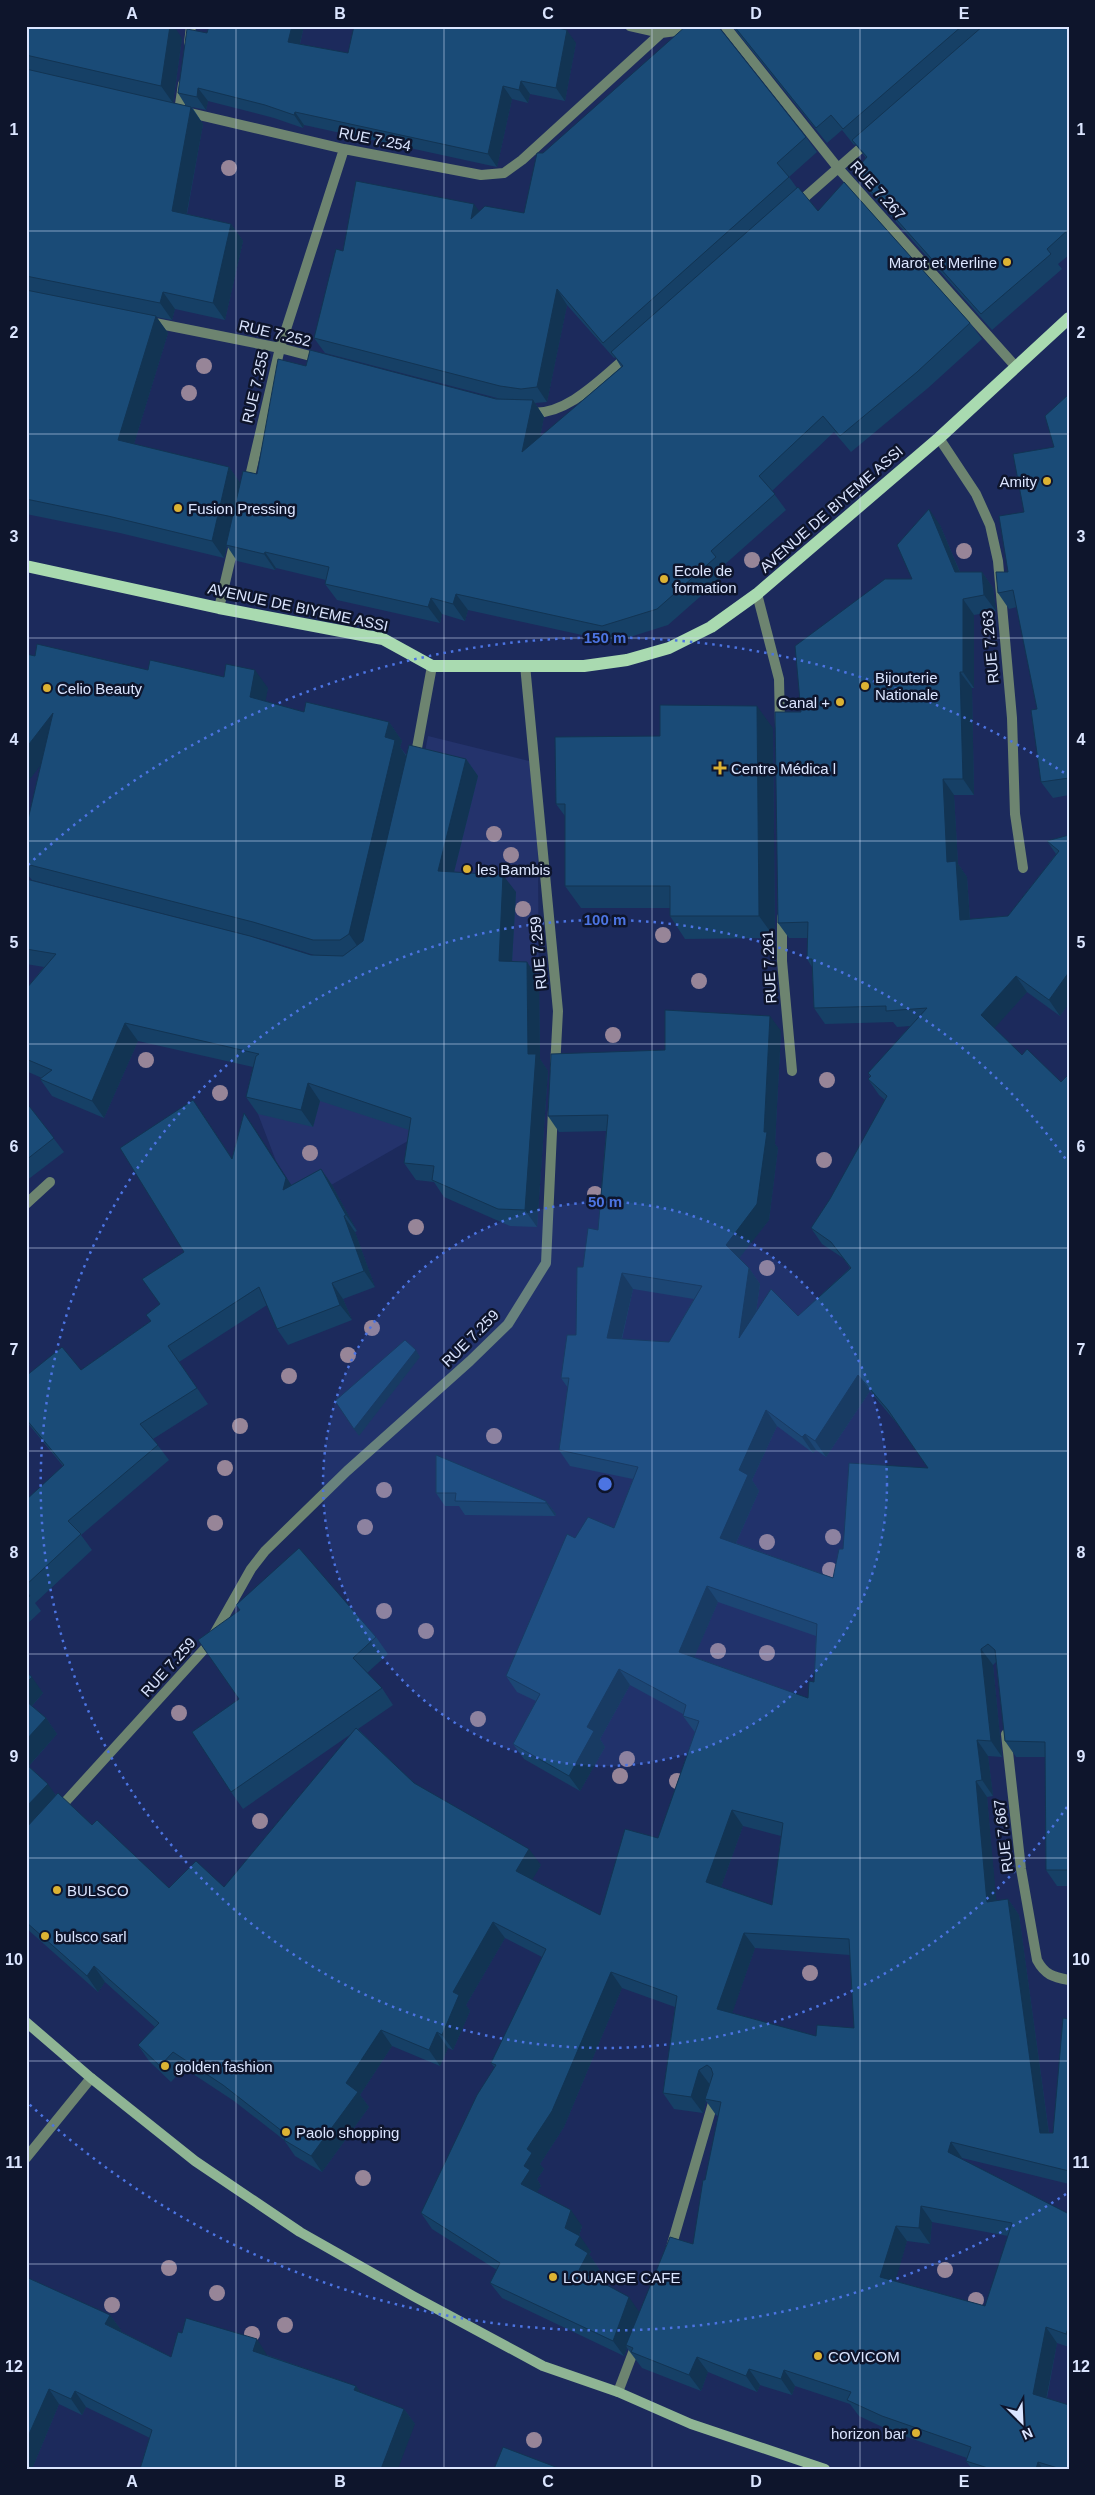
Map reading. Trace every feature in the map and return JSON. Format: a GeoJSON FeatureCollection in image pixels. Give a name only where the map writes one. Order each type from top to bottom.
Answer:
{"type":"FeatureCollection","features":[{"type":"Feature","properties":{"kind":"main road","name":"AVENUE DE BIYEME ASSI"},"geometry":{"type":"LineString","coordinates":[[26,566],[219,608],[383,639],[432,666],[584,666],[627,660],[669,648],[711,627],[757,594],[940,438],[1069,318]]}},
{"type":"Feature","properties":{"kind":"main road"},"geometry":{"type":"LineString","coordinates":[[26,2022],[91,2078],[195,2161],[300,2232],[413,2296],[543,2366],[618,2392],[691,2424],[825,2469]]}},
{"type":"Feature","properties":{"kind":"street"},"geometry":{"type":"LineString","coordinates":[[187,54],[191,26]]}},
{"type":"Feature","properties":{"kind":"street"},"geometry":{"type":"LineString","coordinates":[[630,26],[661,33],[714,26]]}},
{"type":"Feature","properties":{"kind":"street","name":"RUE 7.254"},"geometry":{"type":"LineString","coordinates":[[185,73],[174,109],[344,149],[481,176],[504,173],[522,160],[669,26]]}},
{"type":"Feature","properties":{"kind":"street","name":"RUE 7.267"},"geometry":{"type":"LineString","coordinates":[[725,26],[838,168],[1016,367]]}},
{"type":"Feature","properties":{"kind":"street"},"geometry":{"type":"LineString","coordinates":[[786,214],[875,136]]}},
{"type":"Feature","properties":{"kind":"street","name":"RUE 7.255"},"geometry":{"type":"LineString","coordinates":[[246,492],[280,348],[344,149]]}},
{"type":"Feature","properties":{"kind":"street","name":"RUE 7.252"},"geometry":{"type":"LineString","coordinates":[[143,321],[280,348],[337,363]]}},
{"type":"Feature","properties":{"kind":"street"},"geometry":{"type":"LineString","coordinates":[[517,410],[532,412],[557,408],[586,392],[638,346]]}},
{"type":"Feature","properties":{"kind":"street","name":"RUE 7.263"},"geometry":{"type":"LineString","coordinates":[[940,438],[976,494],[990,525],[998,561],[1012,718],[1015,814],[1023,868]]}},
{"type":"Feature","properties":{"kind":"street"},"geometry":{"type":"LineString","coordinates":[[219,608],[237,530]]}},
{"type":"Feature","properties":{"kind":"street"},"geometry":{"type":"LineString","coordinates":[[757,594],[779,679],[780,736]]}},
{"type":"Feature","properties":{"kind":"street","name":"RUE 7.259"},"geometry":{"type":"LineString","coordinates":[[525,665],[558,1011],[555,1079]]}},
{"type":"Feature","properties":{"kind":"street"},"geometry":{"type":"LineString","coordinates":[[414,765],[432,666]]}},
{"type":"Feature","properties":{"kind":"street","name":"RUE 7.261"},"geometry":{"type":"LineString","coordinates":[[782,902],[782,961],[792,1071]]}},
{"type":"Feature","properties":{"kind":"street","name":"RUE 7.259"},"geometry":{"type":"LineString","coordinates":[[52,1817],[208,1645],[251,1569],[265,1551],[347,1471],[470,1361],[508,1324],[546,1262],[554,1098]]}},
{"type":"Feature","properties":{"kind":"street"},"geometry":{"type":"LineString","coordinates":[[26,1204],[50,1182]]}},
{"type":"Feature","properties":{"kind":"street","name":"RUE 7.667"},"geometry":{"type":"LineString","coordinates":[[1005,1725],[1021,1869],[1037,1960],[1042,1971],[1050,1976],[1069,1980]]}},
{"type":"Feature","properties":{"kind":"street"},"geometry":{"type":"LineString","coordinates":[[26,2158],[91,2078]]}},
{"type":"Feature","properties":{"kind":"street"},"geometry":{"type":"LineString","coordinates":[[666,2264],[717,2088]]}},
{"type":"Feature","properties":{"kind":"street"},"geometry":{"type":"LineString","coordinates":[[618,2392],[642,2328]]}},
{"type":"Feature","properties":{"kind":"shaded area","name":"les Bambis"},"geometry":{"type":"Polygon","coordinates":[[[428,736],[537,763],[539,980],[420,1134],[305,1200],[297,1194],[276,1161],[258,1114],[292,975],[347,988],[423,762],[428,736]]]}},
{"type":"Feature","properties":{"kind":"building"},"geometry":{"type":"Polygon","coordinates":[[[26,26],[170,26],[161,86],[26,55],[26,26]]]}},
{"type":"Feature","properties":{"kind":"building"},"geometry":{"type":"Polygon","coordinates":[[[209,26],[292,26],[288,42],[348,53],[354,26],[547,26],[567,30],[556,88],[521,81],[519,90],[503,86],[488,154],[295,112],[294,115],[265,105],[198,88],[197,97],[178,93],[187,29],[207,33],[209,26]]]}},
{"type":"Feature","properties":{"kind":"building"},"geometry":{"type":"Polygon","coordinates":[[[686,26],[718,26],[806,137],[777,163],[789,177],[603,343],[557,289],[537,387],[521,389],[500,386],[314,338],[336,249],[343,251],[356,181],[474,204],[471,219],[485,206],[524,213],[537,153],[543,153],[686,26]]]}},
{"type":"Feature","properties":{"kind":"building"},"geometry":{"type":"Polygon","coordinates":[[[734,26],[962,26],[843,129],[831,115],[816,128],[734,26]]]}},
{"type":"Feature","properties":{"kind":"building"},"geometry":{"type":"Polygon","coordinates":[[[983,26],[1069,26],[1069,229],[1047,249],[1051,254],[981,314],[854,172],[867,157],[852,140],[983,26]]]}},
{"type":"Feature","properties":{"kind":"building"},"geometry":{"type":"Polygon","coordinates":[[[26,69],[191,107],[172,211],[231,224],[213,303],[163,292],[160,303],[26,276],[26,69]]]}},
{"type":"Feature","properties":{"kind":"building"},"geometry":{"type":"Polygon","coordinates":[[[844,182],[970,323],[917,372],[840,436],[823,416],[759,476],[775,494],[711,551],[716,557],[657,609],[602,626],[456,594],[453,604],[431,598],[428,607],[325,584],[329,567],[226,545],[243,471],[257,474],[278,359],[306,366],[310,350],[496,399],[533,400],[522,452],[623,366],[611,352],[798,187],[818,211],[844,182]]]}},
{"type":"Feature","properties":{"kind":"building"},"geometry":{"type":"Polygon","coordinates":[[[26,290],[156,316],[118,440],[229,467],[212,541],[26,499],[26,290]]]}},
{"type":"Feature","properties":{"kind":"building"},"geometry":{"type":"Polygon","coordinates":[[[1069,394],[1069,778],[1041,782],[1031,710],[1037,709],[1013,590],[998,593],[996,572],[1008,572],[999,516],[1024,512],[1013,454],[1054,447],[1045,416],[1069,394]]]}},
{"type":"Feature","properties":{"kind":"building"},"geometry":{"type":"Polygon","coordinates":[[[929,509],[955,572],[982,572],[984,595],[963,599],[963,672],[960,672],[963,779],[943,779],[947,862],[956,861],[960,920],[1008,916],[1059,851],[1047,841],[1069,835],[1069,972],[1049,1000],[1016,976],[981,1015],[1022,1055],[1027,1049],[1061,1082],[1069,1074],[1069,1870],[1046,1870],[1045,1742],[1005,1741],[995,1650],[988,1644],[981,1649],[991,1741],[977,1740],[982,1780],[976,1781],[987,1902],[1008,1899],[1040,2133],[1053,2133],[1063,2018],[1069,2019],[1069,2171],[951,2142],[948,2152],[1069,2214],[1069,2325],[1066,2334],[1046,2327],[1033,2394],[1069,2405],[1069,2469],[1061,2469],[1038,2462],[1036,2469],[991,2469],[966,2461],[971,2447],[882,2416],[847,2400],[851,2392],[784,2370],[781,2379],[749,2369],[746,2376],[697,2357],[689,2375],[631,2352],[633,2348],[626,2345],[670,2237],[693,2244],[703,2180],[705,2180],[721,2102],[705,2099],[713,2074],[711,2068],[707,2065],[699,2070],[691,2097],[663,2093],[677,1996],[611,1972],[552,2111],[527,2149],[532,2153],[524,2166],[530,2170],[521,2184],[571,2210],[565,2228],[580,2236],[575,2245],[588,2253],[579,2270],[629,2297],[613,2341],[490,2283],[500,2263],[421,2213],[477,2095],[496,2065],[491,2063],[546,1949],[493,1922],[453,1992],[459,1995],[442,2035],[437,2032],[429,2050],[381,2030],[346,2083],[358,2092],[311,2156],[284,2140],[287,2135],[223,2085],[173,2052],[160,2066],[138,2045],[159,2023],[94,1966],[87,1976],[26,1922],[26,1828],[58,1793],[92,1825],[97,1820],[169,1888],[196,1861],[224,1887],[356,1728],[414,1783],[529,1849],[516,1871],[600,1915],[625,1829],[658,1838],[699,1721],[683,1716],[686,1705],[619,1669],[587,1727],[594,1731],[569,1776],[513,1744],[540,1694],[506,1676],[567,1534],[575,1538],[588,1517],[614,1528],[638,1467],[559,1450],[569,1378],[561,1378],[567,1335],[576,1335],[577,1267],[583,1267],[588,1228],[598,1230],[608,1115],[548,1116],[551,1054],[665,1050],[665,1010],[770,1016],[764,1132],[767,1132],[757,1204],[726,1245],[749,1268],[739,1338],[771,1289],[798,1316],[851,1268],[831,1242],[811,1228],[830,1199],[887,1096],[868,1079],[871,1076],[868,1073],[927,1008],[886,1011],[886,1006],[814,1008],[812,959],[807,959],[808,922],[778,923],[775,712],[801,712],[795,646],[885,579],[912,579],[897,545],[929,509]],[[622,1273],[607,1338],[669,1342],[702,1286],[622,1273]],[[858,1375],[815,1441],[805,1434],[802,1437],[766,1410],[739,1470],[748,1475],[720,1538],[833,1578],[839,1549],[843,1549],[849,1463],[928,1468],[888,1410],[858,1375]],[[707,1586],[679,1652],[808,1698],[809,1681],[814,1682],[817,1624],[707,1586]],[[732,1810],[706,1882],[772,1905],[783,1823],[732,1810]],[[744,1933],[717,2009],[816,2036],[817,2025],[854,2028],[849,1939],[744,1933]],[[921,2206],[919,2228],[896,2226],[880,2277],[985,2306],[1012,2223],[921,2206]]]}},
{"type":"Feature","properties":{"kind":"building"},"geometry":{"type":"Polygon","coordinates":[[[37,644],[148,670],[150,660],[224,677],[226,664],[255,670],[250,697],[304,712],[306,702],[389,722],[385,737],[395,740],[349,934],[340,940],[313,940],[253,922],[26,864],[26,828],[53,713],[26,748],[26,654],[35,656],[37,644]]]}},
{"type":"Feature","properties":{"kind":"building"},"geometry":{"type":"Polygon","coordinates":[[[660,705],[757,706],[759,916],[670,916],[670,886],[565,886],[565,804],[556,804],[555,737],[660,736],[660,705]]]}},
{"type":"Feature","properties":{"kind":"building"},"geometry":{"type":"Polygon","coordinates":[[[409,745],[466,759],[438,871],[503,875],[499,961],[527,962],[528,1054],[536,1054],[525,1210],[498,1209],[432,1180],[434,1166],[404,1163],[411,1118],[308,1083],[301,1110],[246,1097],[256,1056],[259,1054],[125,1023],[92,1101],[40,1079],[52,1070],[26,1059],[26,989],[56,954],[26,949],[26,879],[250,936],[311,955],[343,956],[363,941],[409,745]]]}},
{"type":"Feature","properties":{"kind":"building"},"geometry":{"type":"Polygon","coordinates":[[[193,1100],[232,1159],[244,1113],[286,1178],[283,1190],[321,1169],[346,1215],[344,1216],[364,1271],[332,1283],[340,1305],[277,1329],[259,1287],[168,1346],[197,1388],[140,1424],[158,1445],[68,1521],[81,1534],[26,1585],[26,1500],[64,1465],[26,1419],[26,1376],[62,1347],[81,1370],[151,1321],[146,1315],[160,1304],[142,1279],[184,1252],[120,1148],[193,1100]]]}},
{"type":"Feature","properties":{"kind":"building"},"geometry":{"type":"Polygon","coordinates":[[[26,1102],[54,1138],[26,1160],[26,1102]]]}},
{"type":"Feature","properties":{"kind":"building"},"geometry":{"type":"Polygon","coordinates":[[[405,1340],[416,1350],[354,1429],[335,1401],[405,1340]]]}},
{"type":"Feature","properties":{"kind":"building"},"geometry":{"type":"Polygon","coordinates":[[[436,1455],[546,1501],[546,1503],[455,1501],[456,1493],[436,1493],[436,1455]]]}},
{"type":"Feature","properties":{"kind":"building"},"geometry":{"type":"Polygon","coordinates":[[[299,1548],[376,1637],[353,1658],[382,1688],[231,1792],[192,1732],[239,1699],[198,1640],[240,1610],[236,1605],[299,1548]]]}},
{"type":"Feature","properties":{"kind":"building"},"geometry":{"type":"Polygon","coordinates":[[[26,1591],[30,1596],[26,1599],[26,1591]]]}},
{"type":"Feature","properties":{"kind":"building"},"geometry":{"type":"Polygon","coordinates":[[[26,1672],[32,1677],[26,1683],[26,1672]]]}},
{"type":"Feature","properties":{"kind":"building"},"geometry":{"type":"Polygon","coordinates":[[[26,1701],[46,1718],[26,1740],[26,1701]]]}},
{"type":"Feature","properties":{"kind":"building"},"geometry":{"type":"Polygon","coordinates":[[[26,1764],[48,1784],[26,1807],[26,1764]]]}},
{"type":"Feature","properties":{"kind":"building"},"geometry":{"type":"Polygon","coordinates":[[[26,2277],[110,2315],[105,2324],[171,2357],[178,2332],[182,2333],[186,2318],[257,2339],[253,2351],[356,2386],[354,2390],[404,2409],[381,2469],[140,2469],[152,2430],[75,2391],[71,2399],[49,2389],[26,2441],[26,2277]]]}},
{"type":"Feature","properties":{"kind":"building"},"geometry":{"type":"Polygon","coordinates":[[[503,2447],[561,2469],[494,2469],[503,2447]]]}},
{"type":"Feature","properties":{"kind":"place","name":"Marot et Merline"},"geometry":{"type":"Point","coordinates":[1007,262]}},
{"type":"Feature","properties":{"kind":"place","name":"Amity"},"geometry":{"type":"Point","coordinates":[1047,481]}},
{"type":"Feature","properties":{"kind":"place","name":"Fusion Pressing"},"geometry":{"type":"Point","coordinates":[178,508]}},
{"type":"Feature","properties":{"kind":"place","name":"Ecole de formation"},"geometry":{"type":"Point","coordinates":[664,579]}},
{"type":"Feature","properties":{"kind":"place","name":"Bijouterie Nationale"},"geometry":{"type":"Point","coordinates":[865,686]}},
{"type":"Feature","properties":{"kind":"place","name":"Celio Beauty"},"geometry":{"type":"Point","coordinates":[47,688]}},
{"type":"Feature","properties":{"kind":"place","name":"Canal +"},"geometry":{"type":"Point","coordinates":[840,702]}},
{"type":"Feature","properties":{"kind":"place","name":"Centre Médica l"},"geometry":{"type":"Point","coordinates":[720,768]}},
{"type":"Feature","properties":{"kind":"place","name":"les Bambis"},"geometry":{"type":"Point","coordinates":[467,869]}},
{"type":"Feature","properties":{"kind":"place","name":"BULSCO"},"geometry":{"type":"Point","coordinates":[57,1890]}},
{"type":"Feature","properties":{"kind":"place","name":"bulsco sarl"},"geometry":{"type":"Point","coordinates":[45,1936]}},
{"type":"Feature","properties":{"kind":"place","name":"golden fashion"},"geometry":{"type":"Point","coordinates":[165,2066]}},
{"type":"Feature","properties":{"kind":"place","name":"Paolo shopping"},"geometry":{"type":"Point","coordinates":[286,2132]}},
{"type":"Feature","properties":{"kind":"place","name":"LOUANGE CAFE"},"geometry":{"type":"Point","coordinates":[553,2277]}},
{"type":"Feature","properties":{"kind":"place","name":"COVICOM"},"geometry":{"type":"Point","coordinates":[818,2356]}},
{"type":"Feature","properties":{"kind":"place","name":"horizon bar"},"geometry":{"type":"Point","coordinates":[916,2433]}}]}
